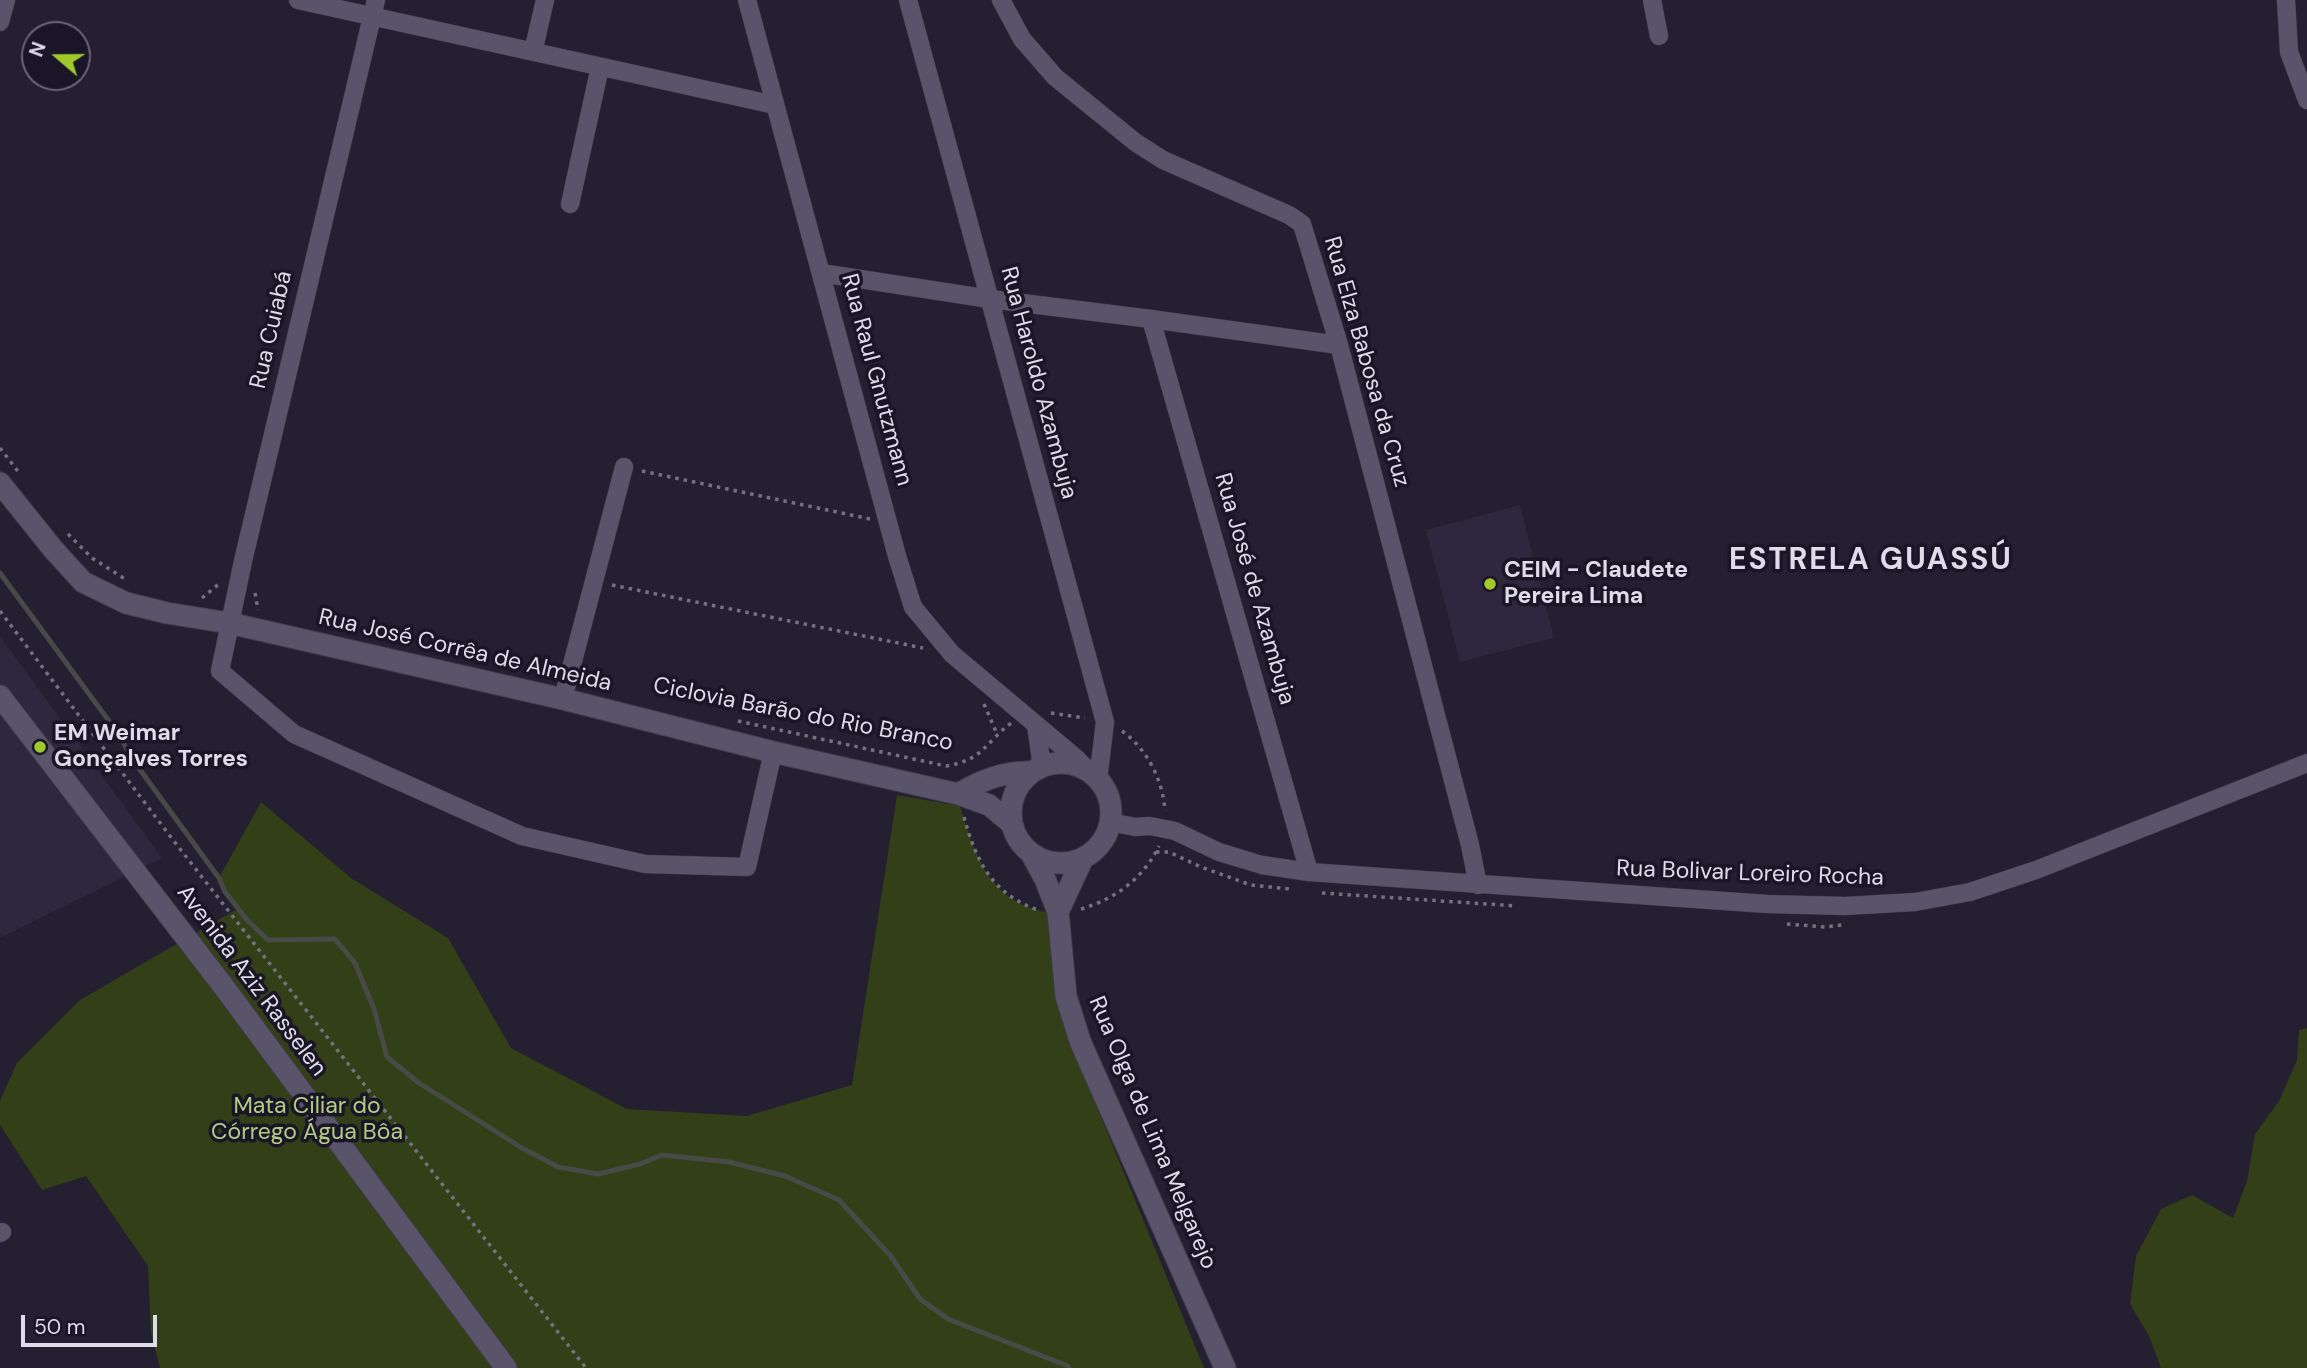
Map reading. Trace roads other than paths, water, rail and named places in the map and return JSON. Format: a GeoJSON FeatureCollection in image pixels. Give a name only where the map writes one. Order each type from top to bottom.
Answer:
{"type":"FeatureCollection","features":[{"type":"Feature","properties":{"kind":"street"},"geometry":{"type":"LineString","coordinates":[[0,22],[6,0]]}},
{"type":"Feature","properties":{"kind":"street"},"geometry":{"type":"LineString","coordinates":[[298,0],[374,9],[533,52],[775,105]]}},
{"type":"Feature","properties":{"kind":"street"},"geometry":{"type":"LineString","coordinates":[[533,52],[545,0]]}},
{"type":"Feature","properties":{"kind":"street","name":"Rua Raul Gnutzmann"},"geometry":{"type":"LineString","coordinates":[[747,0],[913,607],[952,653],[1094,776]]}},
{"type":"Feature","properties":{"kind":"street","name":"Rua Haroldo Azambuja"},"geometry":{"type":"LineString","coordinates":[[908,0],[1105,722],[1094,776]]}},
{"type":"Feature","properties":{"kind":"street","name":"Rua Elza Babosa da Cruz"},"geometry":{"type":"LineString","coordinates":[[1001,0],[1023,39],[1055,77],[1135,142],[1163,160],[1289,215],[1302,224],[1339,345],[1470,845],[1478,885]]}},
{"type":"Feature","properties":{"kind":"street"},"geometry":{"type":"LineString","coordinates":[[1652,0],[1659,36]]}},
{"type":"Feature","properties":{"kind":"street"},"geometry":{"type":"LineString","coordinates":[[2286,0],[2289,52],[2307,100]]}},
{"type":"Feature","properties":{"kind":"street","name":"Rua Cuiabá"},"geometry":{"type":"LineString","coordinates":[[374,9],[243,561],[220,671],[294,734],[522,836],[645,864],[747,867],[773,752]]}},
{"type":"Feature","properties":{"kind":"street"},"geometry":{"type":"LineString","coordinates":[[570,204],[600,67]]}},
{"type":"Feature","properties":{"kind":"street"},"geometry":{"type":"LineString","coordinates":[[821,273],[990,299],[1339,345]]}},
{"type":"Feature","properties":{"kind":"street","name":"Rua José de Azambuja"},"geometry":{"type":"LineString","coordinates":[[1151,319],[1309,872]]}},
{"type":"Feature","properties":{"kind":"street"},"geometry":{"type":"LineString","coordinates":[[562,699],[624,467]]}},
{"type":"Feature","properties":{"kind":"street","name":"Rua José Corrêa de Almeida"},"geometry":{"type":"LineString","coordinates":[[9,482],[53,549],[83,582],[126,603],[229,623],[562,699],[773,752],[958,794],[989,806],[1012,824]]}},
{"type":"Feature","properties":{"kind":"street","name":"Avenida Aziz Rasselen"},"geometry":{"type":"LineString","coordinates":[[0,696],[224,987],[506,1368]]}},
{"type":"Feature","properties":{"kind":"street"},"geometry":{"type":"LineString","coordinates":[[1031,720],[1037,770]]}},
{"type":"Feature","properties":{"kind":"street","name":"Rua Bolivar Loreiro Rocha"},"geometry":{"type":"LineString","coordinates":[[1110,822],[1175,831],[1219,852],[1262,865],[1309,872],[1767,904],[1845,906],[1915,902],[1970,892],[2036,870],[2307,763]]}},
{"type":"Feature","properties":{"kind":"street"},"geometry":{"type":"LineString","coordinates":[[958,794],[981,781],[1000,775],[1067,764],[1094,776],[1109,799],[1110,822],[1100,843],[1083,858],[1070,863],[1044,861],[1023,846],[1012,824],[1011,810],[1014,795],[1021,783],[1037,770]]}},
{"type":"Feature","properties":{"kind":"street","name":"Rua Olga de Lima Melgarejo"},"geometry":{"type":"LineString","coordinates":[[1032,855],[1045,879],[1058,914],[1066,996],[1080,1041],[1225,1368]]}},
{"type":"Feature","properties":{"kind":"street","name":"Rua Olga de Lima Melgarejo"},"geometry":{"type":"LineString","coordinates":[[1058,914],[1083,858]]}},
{"type":"Feature","properties":{"kind":"waterway"},"geometry":{"type":"LineString","coordinates":[[0,573],[120,736],[130,756],[247,920],[268,940],[335,939],[355,963],[374,1009],[387,1057],[419,1083],[522,1148],[558,1167],[598,1174],[640,1164],[662,1155],[729,1162],[785,1176],[839,1200],[890,1255],[920,1299],[948,1319],[1069,1368]]}},
{"type":"Feature","properties":{"kind":"place","name":"CEIM - Claudete Pereira Lima"},"geometry":{"type":"Point","coordinates":[1490,584]}},
{"type":"Feature","properties":{"kind":"place","name":"EM Weimar Gonçalves Torres"},"geometry":{"type":"Point","coordinates":[40,747]}},
{"type":"Feature","properties":{"kind":"district","name":"ESTRELA GUASSÚ"},"geometry":{"type":"Point","coordinates":[1871,561]}},
{"type":"Feature","properties":{"kind":"park label","name":"Mata Ciliar do Córrego Água Bôa"},"geometry":{"type":"Point","coordinates":[307,1120]}}]}
